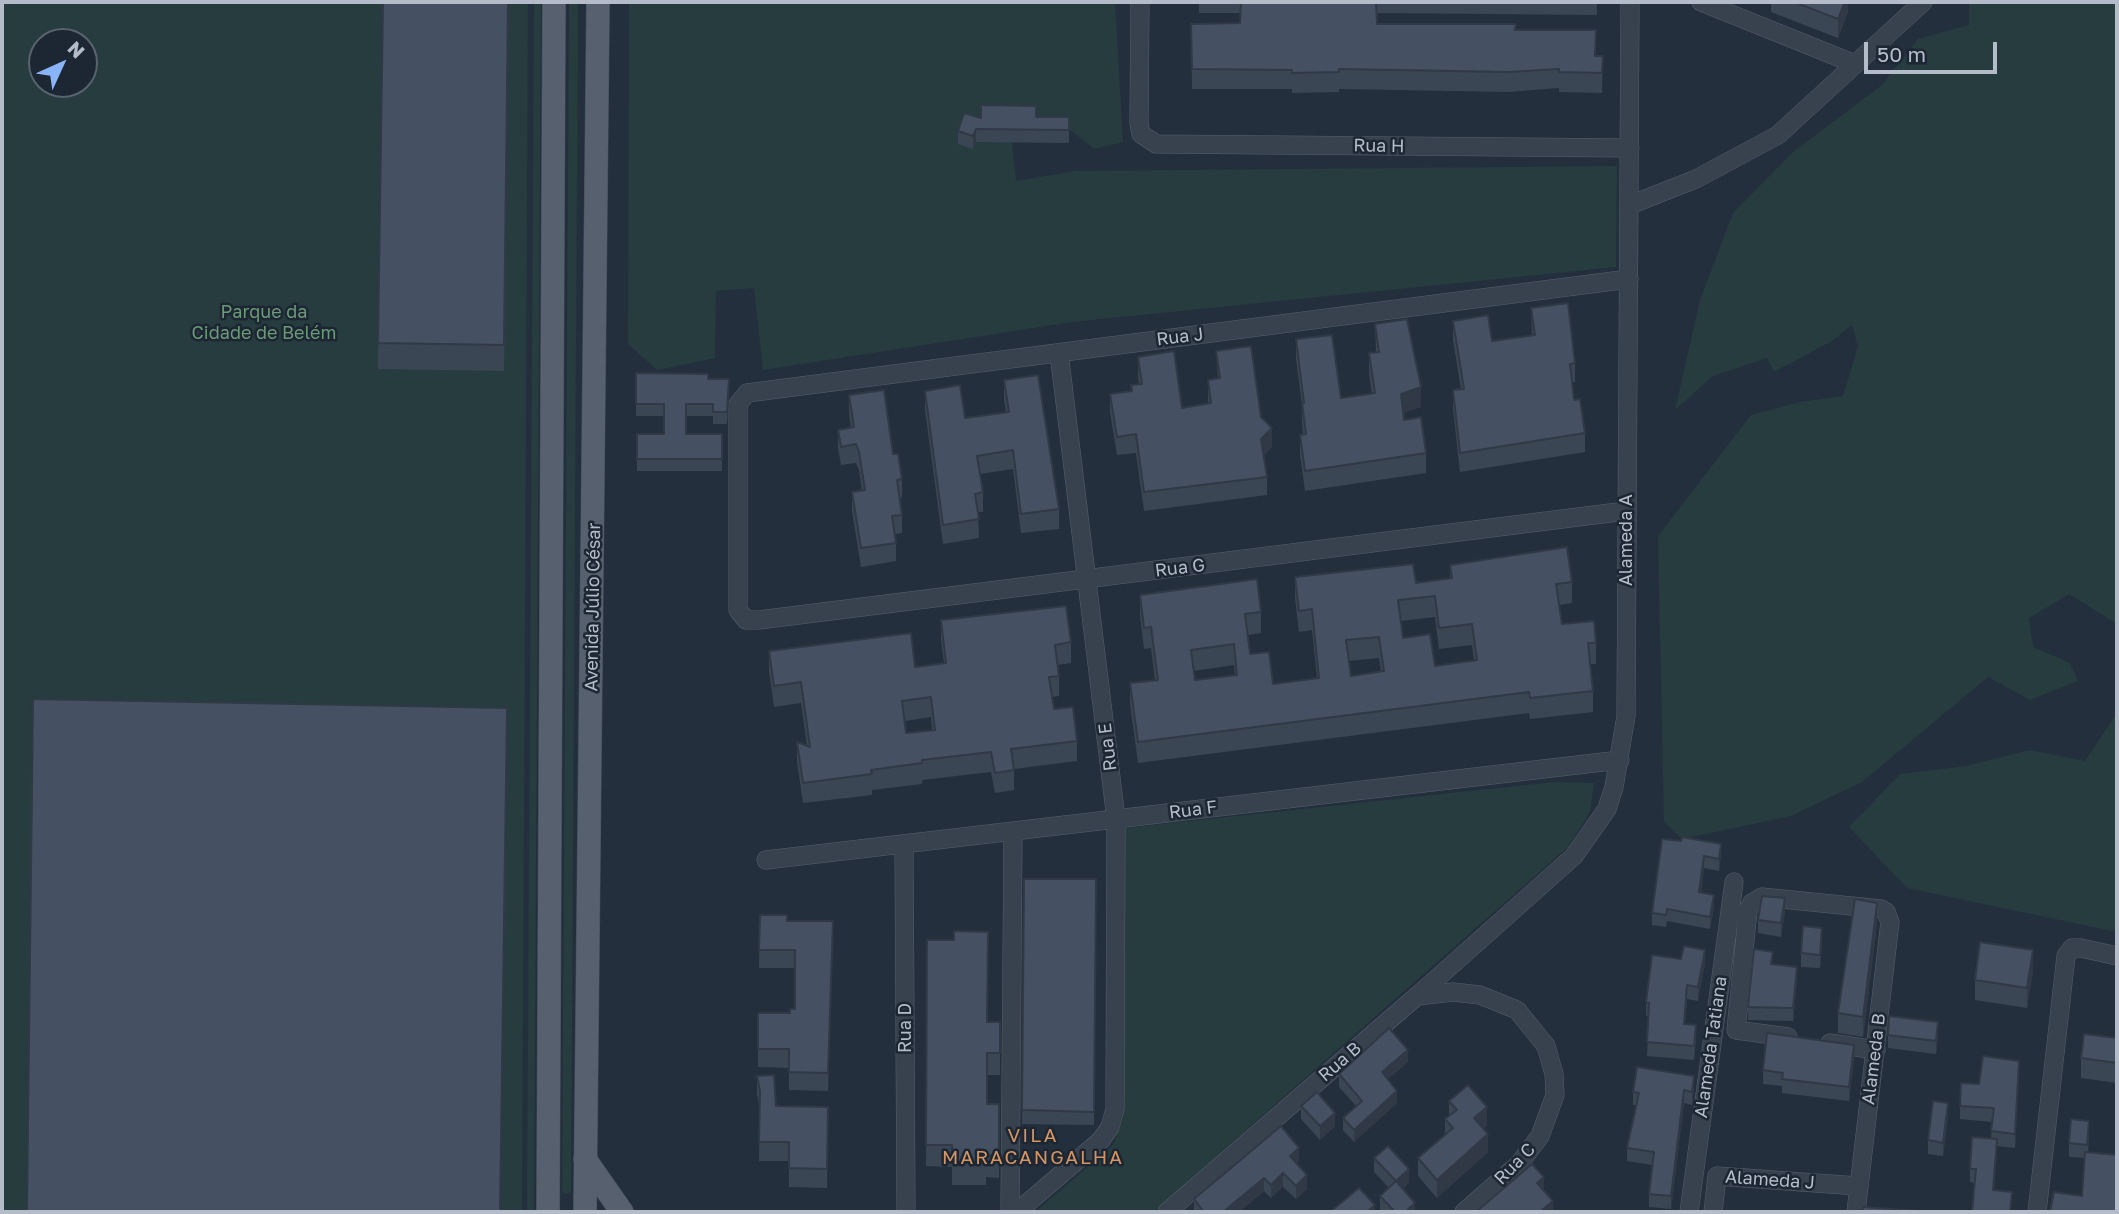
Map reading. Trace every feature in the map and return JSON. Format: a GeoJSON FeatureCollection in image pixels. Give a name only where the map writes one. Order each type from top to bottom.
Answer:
{"type":"FeatureCollection","features":[{"type":"Feature","properties":{"kind":"main road"},"geometry":{"type":"LineString","coordinates":[[548,1212],[554,2]]}},
{"type":"Feature","properties":{"kind":"main road","name":"Avenida Júlio César"},"geometry":{"type":"LineString","coordinates":[[585,1212],[598,2]]}},
{"type":"Feature","properties":{"kind":"main road"},"geometry":{"type":"LineString","coordinates":[[585,1158],[622,1212]]}},
{"type":"Feature","properties":{"kind":"street","name":"Rua H"},"geometry":{"type":"LineString","coordinates":[[1140,2],[1139,123],[1141,134],[1156,144],[1630,148]]}},
{"type":"Feature","properties":{"kind":"street","name":"Alameda A"},"geometry":{"type":"LineString","coordinates":[[1417,996],[1574,856],[1607,809],[1620,760],[1626,716],[1630,2]]}},
{"type":"Feature","properties":{"kind":"street"},"geometry":{"type":"LineString","coordinates":[[1701,2],[1855,64]]}},
{"type":"Feature","properties":{"kind":"street"},"geometry":{"type":"LineString","coordinates":[[1630,205],[1696,179],[1778,135],[1923,2]]}},
{"type":"Feature","properties":{"kind":"street","name":"Rua J"},"geometry":{"type":"LineString","coordinates":[[738,610],[738,404],[747,393],[1629,279]]}},
{"type":"Feature","properties":{"kind":"street","name":"Rua E"},"geometry":{"type":"LineString","coordinates":[[1017,1212],[1101,1140],[1110,1127],[1115,1109],[1116,819],[1089,580],[1059,353]]}},
{"type":"Feature","properties":{"kind":"street","name":"Rua G"},"geometry":{"type":"LineString","coordinates":[[738,610],[740,615],[752,621],[1626,511]]}},
{"type":"Feature","properties":{"kind":"street","name":"Rua F"},"geometry":{"type":"LineString","coordinates":[[766,860],[1620,760]]}},
{"type":"Feature","properties":{"kind":"street"},"geometry":{"type":"LineString","coordinates":[[1010,1212],[1013,832]]}},
{"type":"Feature","properties":{"kind":"street","name":"Rua D"},"geometry":{"type":"LineString","coordinates":[[904,845],[906,1212]]}},
{"type":"Feature","properties":{"kind":"street","name":"Alameda Tatiana"},"geometry":{"type":"LineString","coordinates":[[1689,1212],[1734,882]]}},
{"type":"Feature","properties":{"kind":"street","name":"Alameda Tatiana"},"geometry":{"type":"LineString","coordinates":[[1876,1050],[1736,1030],[1748,910],[1756,898],[1881,909]]}},
{"type":"Feature","properties":{"kind":"street","name":"Alameda B"},"geometry":{"type":"LineString","coordinates":[[1856,1212],[1890,922],[1881,909]]}},
{"type":"Feature","properties":{"kind":"street"},"geometry":{"type":"LineString","coordinates":[[2037,1212],[2066,956],[2072,948],[2081,948],[2117,956]]}},
{"type":"Feature","properties":{"kind":"street","name":"Rua C"},"geometry":{"type":"LineString","coordinates":[[1417,996],[1453,992],[1480,995],[1517,1010],[1546,1046],[1554,1074],[1555,1095],[1550,1116],[1540,1136],[1519,1164],[1464,1212]]}},
{"type":"Feature","properties":{"kind":"street","name":"Rua B"},"geometry":{"type":"LineString","coordinates":[[1167,1212],[1417,996]]}},
{"type":"Feature","properties":{"kind":"street","name":"Alameda J"},"geometry":{"type":"LineString","coordinates":[[1713,1212],[1717,1176],[1858,1186]]}},
{"type":"Feature","properties":{"kind":"green space","name":"Parque da Cidade de Belém"},"geometry":{"type":"Polygon","coordinates":[[[2,2],[528,2],[522,1212],[2,1212],[2,2]]]}},
{"type":"Feature","properties":{"kind":"green space"},"geometry":{"type":"Polygon","coordinates":[[[534,2],[541,2],[534,1212],[527,1212],[534,2]]]}},
{"type":"Feature","properties":{"kind":"green space"},"geometry":{"type":"Polygon","coordinates":[[[569,2],[578,2],[571,1192],[566,1194],[562,1192],[569,2]]]}},
{"type":"Feature","properties":{"kind":"green space"},"geometry":{"type":"Polygon","coordinates":[[[629,2],[1115,2],[1123,142],[1094,149],[1055,118],[1010,124],[1016,181],[1076,171],[1617,166],[1616,267],[1072,322],[763,370],[754,288],[716,291],[715,358],[657,370],[628,344],[629,2]]]}},
{"type":"Feature","properties":{"kind":"green space"},"geometry":{"type":"Polygon","coordinates":[[[1969,2],[2117,2],[2117,624],[2069,594],[2029,618],[2033,647],[2070,663],[2078,681],[2030,700],[1988,677],[1862,782],[1791,816],[1682,839],[1664,821],[1658,536],[1751,415],[1800,402],[1843,396],[1858,346],[1852,325],[1832,341],[1774,372],[1767,358],[1713,376],[1675,410],[1700,300],[1733,213],[1793,152],[1882,85],[1918,39],[1969,25],[1969,2]]]}},
{"type":"Feature","properties":{"kind":"green space"},"geometry":{"type":"Polygon","coordinates":[[[2117,713],[2117,932],[1907,888],[1849,827],[1900,774],[1966,766],[2030,750],[2085,761],[2117,713]]]}},
{"type":"Feature","properties":{"kind":"green space"},"geometry":{"type":"Polygon","coordinates":[[[1554,782],[1594,783],[1590,812],[1568,847],[1153,1212],[1035,1212],[1113,1145],[1122,1122],[1125,828],[1554,782]]]}},
{"type":"Feature","properties":{"kind":"building"},"geometry":{"type":"Polygon","coordinates":[[[383,2],[508,2],[504,345],[378,343],[383,2]]]}},
{"type":"Feature","properties":{"kind":"building"},"geometry":{"type":"Polygon","coordinates":[[[1241,2],[1376,2],[1377,24],[1516,24],[1515,30],[1596,30],[1595,56],[1603,56],[1602,73],[1559,72],[1559,69],[1509,72],[1339,69],[1339,72],[1292,73],[1292,70],[1192,69],[1191,24],[1240,23],[1241,2]]]}},
{"type":"Feature","properties":{"kind":"building"},"geometry":{"type":"Polygon","coordinates":[[[1794,2],[1845,2],[1838,19],[1794,2]]]}},
{"type":"Feature","properties":{"kind":"building"},"geometry":{"type":"Polygon","coordinates":[[[981,105],[1036,106],[1036,117],[1069,117],[1069,130],[976,129],[973,136],[958,131],[964,113],[981,118],[981,105]]]}},
{"type":"Feature","properties":{"kind":"building"},"geometry":{"type":"Polygon","coordinates":[[[1568,303],[1575,363],[1570,364],[1574,400],[1580,399],[1585,433],[1460,453],[1453,390],[1464,389],[1453,321],[1488,315],[1492,341],[1535,335],[1531,308],[1568,303]]]}},
{"type":"Feature","properties":{"kind":"building"},"geometry":{"type":"Polygon","coordinates":[[[1407,319],[1421,387],[1401,394],[1404,420],[1421,417],[1426,453],[1305,471],[1300,435],[1306,434],[1304,403],[1296,339],[1332,335],[1341,398],[1375,393],[1369,353],[1379,352],[1375,324],[1407,319]]]}},
{"type":"Feature","properties":{"kind":"building"},"geometry":{"type":"Polygon","coordinates":[[[1251,346],[1261,417],[1272,428],[1261,439],[1267,477],[1144,492],[1136,434],[1117,437],[1110,394],[1132,391],[1131,385],[1142,384],[1138,357],[1174,351],[1182,408],[1211,403],[1208,380],[1220,378],[1216,351],[1251,346]]]}},
{"type":"Feature","properties":{"kind":"building"},"geometry":{"type":"Polygon","coordinates":[[[636,373],[708,374],[708,379],[729,379],[727,412],[713,412],[713,404],[686,404],[686,434],[722,434],[722,459],[637,459],[637,434],[664,434],[664,404],[636,404],[636,373]]]}},
{"type":"Feature","properties":{"kind":"building"},"geometry":{"type":"Polygon","coordinates":[[[1038,375],[1059,509],[1021,514],[1013,450],[977,456],[983,492],[975,494],[979,519],[943,525],[925,391],[960,385],[965,418],[1009,412],[1004,380],[1038,375]]]}},
{"type":"Feature","properties":{"kind":"building"},"geometry":{"type":"Polygon","coordinates":[[[884,390],[893,454],[898,454],[902,479],[897,480],[902,515],[892,516],[896,543],[861,548],[852,492],[865,490],[859,452],[856,444],[841,447],[838,430],[854,427],[849,395],[884,390]]]}},
{"type":"Feature","properties":{"kind":"building"},"geometry":{"type":"Polygon","coordinates":[[[1567,547],[1572,582],[1556,584],[1562,624],[1594,621],[1596,643],[1588,643],[1593,691],[1530,698],[1529,692],[1138,742],[1130,683],[1158,680],[1151,627],[1144,628],[1140,595],[1257,579],[1261,612],[1245,614],[1250,654],[1269,652],[1273,684],[1319,678],[1312,609],[1299,611],[1295,577],[1413,564],[1416,583],[1452,578],[1450,565],[1567,547]],[[1435,596],[1398,600],[1403,638],[1430,634],[1435,666],[1477,660],[1472,624],[1439,628],[1435,596]],[[1379,637],[1346,640],[1351,676],[1384,671],[1379,637]],[[1234,644],[1191,650],[1195,680],[1237,675],[1234,644]]]}},
{"type":"Feature","properties":{"kind":"building"},"geometry":{"type":"Polygon","coordinates":[[[1066,606],[1071,642],[1055,645],[1059,676],[1049,677],[1054,709],[1073,707],[1077,741],[1011,749],[1014,770],[995,773],[991,752],[922,760],[922,763],[871,770],[872,774],[803,783],[797,742],[810,747],[801,682],[774,686],[769,651],[911,633],[915,667],[946,663],[941,620],[1066,606]],[[931,697],[902,701],[906,733],[935,730],[931,697]]]}},
{"type":"Feature","properties":{"kind":"building"},"geometry":{"type":"Polygon","coordinates":[[[33,699],[507,708],[500,1212],[27,1212],[33,699]]]}},
{"type":"Feature","properties":{"kind":"building"},"geometry":{"type":"Polygon","coordinates":[[[1682,837],[1721,844],[1719,859],[1704,856],[1699,892],[1714,895],[1710,917],[1667,909],[1666,915],[1652,913],[1662,839],[1681,841],[1682,837]]]}},
{"type":"Feature","properties":{"kind":"building"},"geometry":{"type":"Polygon","coordinates":[[[1024,879],[1096,879],[1094,1112],[1022,1110],[1024,879]]]}},
{"type":"Feature","properties":{"kind":"building"},"geometry":{"type":"Polygon","coordinates":[[[1762,896],[1785,898],[1781,923],[1758,920],[1762,896]]]}},
{"type":"Feature","properties":{"kind":"building"},"geometry":{"type":"Polygon","coordinates":[[[1855,899],[1877,903],[1863,1017],[1838,1013],[1855,899]]]}},
{"type":"Feature","properties":{"kind":"building"},"geometry":{"type":"Polygon","coordinates":[[[760,915],[787,915],[787,921],[833,921],[828,1073],[789,1072],[789,1049],[758,1049],[758,1013],[790,1013],[790,1009],[795,1009],[795,950],[759,950],[760,915]]]}},
{"type":"Feature","properties":{"kind":"building"},"geometry":{"type":"Polygon","coordinates":[[[1803,926],[1822,928],[1820,955],[1801,953],[1803,926]]]}},
{"type":"Feature","properties":{"kind":"building"},"geometry":{"type":"Polygon","coordinates":[[[954,931],[988,932],[987,1022],[1000,1022],[1000,1053],[987,1053],[987,1104],[999,1104],[999,1157],[986,1155],[986,1163],[952,1163],[952,1145],[926,1145],[927,940],[954,940],[954,931]]]}},
{"type":"Feature","properties":{"kind":"building"},"geometry":{"type":"Polygon","coordinates":[[[1980,942],[2033,950],[2027,988],[1975,980],[1980,942]]]}},
{"type":"Feature","properties":{"kind":"building"},"geometry":{"type":"Polygon","coordinates":[[[1684,946],[1705,950],[1698,987],[1687,985],[1684,1024],[1696,1025],[1694,1046],[1647,1042],[1649,1003],[1646,1002],[1652,955],[1681,959],[1684,946]]]}},
{"type":"Feature","properties":{"kind":"building"},"geometry":{"type":"Polygon","coordinates":[[[1754,949],[1773,952],[1771,964],[1797,967],[1793,1008],[1748,1007],[1754,949]]]}},
{"type":"Feature","properties":{"kind":"building"},"geometry":{"type":"Polygon","coordinates":[[[1889,1016],[1938,1022],[1936,1041],[1888,1035],[1889,1016]]]}},
{"type":"Feature","properties":{"kind":"building"},"geometry":{"type":"Polygon","coordinates":[[[1389,1028],[1408,1050],[1382,1072],[1397,1091],[1354,1130],[1343,1118],[1362,1101],[1339,1074],[1389,1028]]]}},
{"type":"Feature","properties":{"kind":"building"},"geometry":{"type":"Polygon","coordinates":[[[1767,1033],[1854,1045],[1849,1087],[1782,1079],[1783,1073],[1763,1070],[1767,1033]]]}},
{"type":"Feature","properties":{"kind":"building"},"geometry":{"type":"Polygon","coordinates":[[[2084,1034],[2117,1038],[2117,1063],[2081,1058],[2084,1034]]]}},
{"type":"Feature","properties":{"kind":"building"},"geometry":{"type":"Polygon","coordinates":[[[1983,1056],[2019,1061],[2015,1134],[1991,1131],[1994,1108],[1960,1106],[1961,1083],[1979,1084],[1983,1056]]]}},
{"type":"Feature","properties":{"kind":"building"},"geometry":{"type":"Polygon","coordinates":[[[1637,1067],[1694,1076],[1692,1092],[1684,1090],[1671,1196],[1649,1194],[1654,1152],[1627,1148],[1639,1093],[1633,1092],[1637,1067]]]}},
{"type":"Feature","properties":{"kind":"building"},"geometry":{"type":"Polygon","coordinates":[[[774,1075],[776,1106],[828,1107],[827,1169],[789,1168],[789,1142],[759,1142],[760,1091],[757,1076],[774,1075]]]}},
{"type":"Feature","properties":{"kind":"building"},"geometry":{"type":"Polygon","coordinates":[[[1468,1085],[1487,1107],[1474,1118],[1488,1134],[1437,1180],[1418,1158],[1453,1128],[1445,1119],[1457,1110],[1449,1101],[1468,1085]]]}},
{"type":"Feature","properties":{"kind":"building"},"geometry":{"type":"Polygon","coordinates":[[[1317,1092],[1335,1113],[1320,1126],[1301,1106],[1317,1092]]]}},
{"type":"Feature","properties":{"kind":"building"},"geometry":{"type":"Polygon","coordinates":[[[1933,1101],[1948,1103],[1943,1143],[1928,1140],[1933,1101]]]}},
{"type":"Feature","properties":{"kind":"building"},"geometry":{"type":"Polygon","coordinates":[[[2071,1119],[2089,1121],[2087,1145],[2069,1143],[2071,1119]]]}},
{"type":"Feature","properties":{"kind":"building"},"geometry":{"type":"Polygon","coordinates":[[[1281,1126],[1299,1148],[1290,1156],[1307,1175],[1296,1186],[1283,1173],[1271,1185],[1264,1178],[1223,1212],[1204,1212],[1194,1199],[1281,1126]]]}},
{"type":"Feature","properties":{"kind":"building"},"geometry":{"type":"Polygon","coordinates":[[[1972,1137],[1997,1139],[1993,1190],[2012,1192],[2010,1212],[1972,1212],[1976,1169],[1970,1169],[1972,1137]]]}},
{"type":"Feature","properties":{"kind":"building"},"geometry":{"type":"Polygon","coordinates":[[[1388,1146],[1409,1169],[1396,1181],[1374,1158],[1388,1146]]]}},
{"type":"Feature","properties":{"kind":"building"},"geometry":{"type":"Polygon","coordinates":[[[2085,1152],[2117,1155],[2116,1212],[2050,1212],[2054,1192],[2082,1196],[2085,1152]]]}},
{"type":"Feature","properties":{"kind":"building"},"geometry":{"type":"Polygon","coordinates":[[[1532,1164],[1544,1177],[1537,1183],[1553,1201],[1542,1212],[1476,1212],[1532,1164]]]}},
{"type":"Feature","properties":{"kind":"building"},"geometry":{"type":"Polygon","coordinates":[[[1396,1181],[1415,1203],[1405,1212],[1395,1212],[1380,1196],[1396,1181]]]}},
{"type":"Feature","properties":{"kind":"building"},"geometry":{"type":"Polygon","coordinates":[[[1359,1188],[1375,1205],[1367,1212],[1330,1212],[1359,1188]]]}},
{"type":"Feature","properties":{"kind":"building"},"geometry":{"type":"Polygon","coordinates":[[[1863,1207],[1920,1211],[1920,1212],[1862,1212],[1863,1207]]]}},
{"type":"Feature","properties":{"kind":"district","name":"VILA MARACANGALHA"},"geometry":{"type":"Point","coordinates":[1033,1147]}}]}
